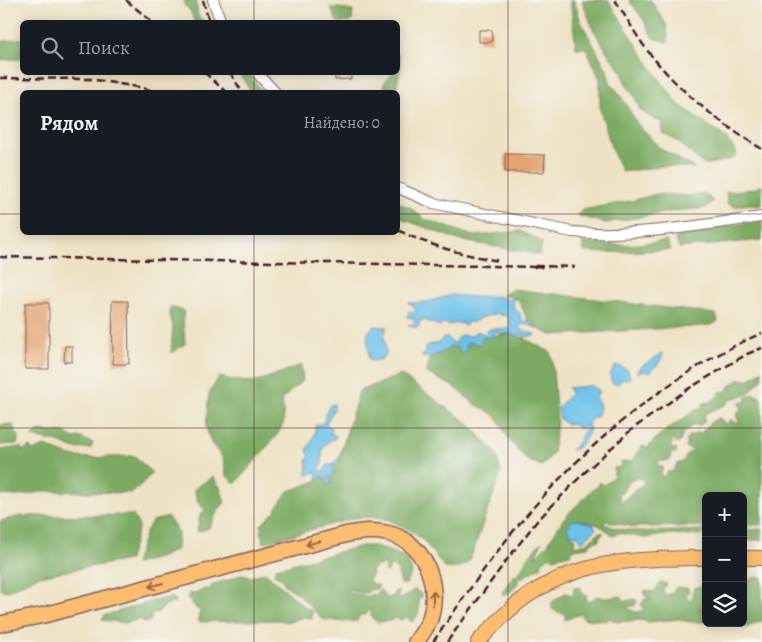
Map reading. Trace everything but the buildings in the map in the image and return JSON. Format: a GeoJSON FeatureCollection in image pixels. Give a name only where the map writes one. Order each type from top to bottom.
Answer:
{"type":"FeatureCollection","features":[{"type":"Feature","properties":{"kind":"highway"},"geometry":{"type":"LineString","coordinates":[[0,624],[44,615],[348,534],[375,531],[388,533],[410,544],[425,561],[430,573],[433,590],[433,609],[430,621],[416,642]]}},
{"type":"Feature","properties":{"kind":"main road"},"geometry":{"type":"LineString","coordinates":[[478,642],[520,601],[538,589],[574,572],[592,566],[628,560],[702,558]]}},
{"type":"Feature","properties":{"kind":"main road"},"geometry":{"type":"LineString","coordinates":[[747,558],[762,558]]}},
{"type":"Feature","properties":{"kind":"street"},"geometry":{"type":"LineString","coordinates":[[213,0],[221,20]]}},
{"type":"Feature","properties":{"kind":"street"},"geometry":{"type":"LineString","coordinates":[[259,75],[273,90]]}},
{"type":"Feature","properties":{"kind":"street"},"geometry":{"type":"LineString","coordinates":[[400,189],[433,203],[579,233],[614,234],[762,217]]}},
{"type":"Feature","properties":{"kind":"green space"},"geometry":{"type":"Polygon","coordinates":[[[185,0],[196,0],[198,16],[203,20],[193,20],[191,12],[184,5],[185,0]]]}},
{"type":"Feature","properties":{"kind":"green space"},"geometry":{"type":"Polygon","coordinates":[[[570,0],[574,0],[581,22],[607,70],[610,82],[639,126],[660,148],[694,168],[663,166],[622,172],[612,150],[600,109],[600,79],[586,48],[576,48],[570,0]]]}},
{"type":"Feature","properties":{"kind":"green space"},"geometry":{"type":"Polygon","coordinates":[[[582,0],[608,0],[651,67],[678,104],[725,137],[737,152],[733,159],[704,165],[677,141],[663,133],[662,121],[655,120],[640,110],[635,97],[625,82],[621,70],[593,29],[582,0]]]}},
{"type":"Feature","properties":{"kind":"green space"},"geometry":{"type":"Polygon","coordinates":[[[629,0],[651,0],[667,26],[668,42],[653,38],[643,19],[629,0]]]}},
{"type":"Feature","properties":{"kind":"green space"},"geometry":{"type":"Polygon","coordinates":[[[331,8],[353,11],[352,20],[336,20],[331,8]]]}},
{"type":"Feature","properties":{"kind":"green space"},"geometry":{"type":"Polygon","coordinates":[[[20,38],[20,59],[0,60],[0,42],[20,38]]]}},
{"type":"Feature","properties":{"kind":"green space"},"geometry":{"type":"Polygon","coordinates":[[[240,75],[249,75],[261,90],[250,90],[240,75]]]}},
{"type":"Feature","properties":{"kind":"green space"},"geometry":{"type":"Polygon","coordinates":[[[391,75],[400,75],[397,90],[384,90],[384,83],[391,75]]]}},
{"type":"Feature","properties":{"kind":"green space"},"geometry":{"type":"Polygon","coordinates":[[[762,185],[762,205],[748,204],[735,207],[727,203],[726,192],[753,189],[762,185]]]}},
{"type":"Feature","properties":{"kind":"green space"},"geometry":{"type":"Polygon","coordinates":[[[704,193],[713,201],[705,208],[675,211],[606,223],[578,216],[582,210],[657,194],[691,196],[704,193]]]}},
{"type":"Feature","properties":{"kind":"green space"},"geometry":{"type":"Polygon","coordinates":[[[400,203],[411,208],[424,219],[474,236],[520,231],[542,242],[540,255],[458,240],[400,218],[400,203]]]}},
{"type":"Feature","properties":{"kind":"green space"},"geometry":{"type":"Polygon","coordinates":[[[762,221],[762,240],[679,248],[675,238],[711,228],[762,221]]]}},
{"type":"Feature","properties":{"kind":"green space"},"geometry":{"type":"Polygon","coordinates":[[[667,241],[671,250],[606,253],[584,252],[582,243],[628,245],[667,241]]]}},
{"type":"Feature","properties":{"kind":"green space"},"geometry":{"type":"Polygon","coordinates":[[[513,289],[716,314],[718,321],[712,325],[690,327],[551,335],[530,325],[518,299],[503,295],[513,289]]]}},
{"type":"Feature","properties":{"kind":"green space"},"geometry":{"type":"Polygon","coordinates":[[[170,307],[184,311],[185,344],[171,353],[173,325],[170,307]]]}},
{"type":"Feature","properties":{"kind":"green space"},"geometry":{"type":"Polygon","coordinates":[[[516,334],[550,352],[552,359],[557,420],[553,453],[542,466],[527,460],[509,440],[496,416],[475,404],[454,387],[427,373],[430,354],[472,339],[516,334]]]}},
{"type":"Feature","properties":{"kind":"green space"},"geometry":{"type":"Polygon","coordinates":[[[301,365],[303,380],[282,399],[284,422],[277,435],[235,484],[226,475],[223,458],[211,443],[206,427],[209,394],[219,377],[246,382],[259,381],[301,365]]]}},
{"type":"Feature","properties":{"kind":"green space"},"geometry":{"type":"Polygon","coordinates":[[[762,370],[762,379],[747,395],[731,399],[727,404],[705,413],[704,422],[698,426],[694,424],[683,434],[678,444],[673,440],[672,449],[677,448],[676,453],[671,453],[670,460],[657,462],[657,465],[663,467],[661,474],[663,478],[667,472],[673,471],[677,464],[684,461],[687,453],[693,452],[691,449],[686,448],[688,436],[701,433],[711,422],[719,418],[727,424],[731,419],[735,423],[739,422],[736,415],[741,408],[739,402],[745,402],[747,397],[754,394],[760,397],[762,402],[762,525],[747,525],[747,492],[702,492],[702,526],[634,527],[605,521],[604,524],[615,528],[640,531],[702,530],[702,534],[688,536],[672,534],[644,538],[619,533],[612,535],[596,524],[578,520],[570,534],[575,538],[574,546],[587,543],[599,532],[604,533],[599,537],[599,541],[594,541],[588,547],[575,549],[570,554],[553,558],[550,556],[542,562],[541,567],[521,578],[518,577],[518,583],[512,591],[503,595],[502,592],[513,576],[519,574],[536,548],[542,542],[535,557],[547,545],[564,518],[592,490],[598,487],[599,482],[604,485],[614,476],[614,468],[620,467],[621,463],[626,461],[631,462],[641,447],[645,446],[647,449],[657,437],[696,409],[699,410],[704,403],[714,400],[720,392],[727,391],[729,386],[740,379],[747,380],[762,370]],[[637,478],[630,481],[619,495],[621,503],[636,488],[644,484],[643,480],[637,478]]]}},
{"type":"Feature","properties":{"kind":"green space"},"geometry":{"type":"Polygon","coordinates":[[[401,375],[469,424],[496,453],[501,472],[470,560],[465,565],[459,567],[445,568],[423,540],[410,530],[389,520],[371,517],[355,518],[263,543],[261,525],[275,511],[287,492],[316,481],[339,458],[359,391],[401,375]]]}},
{"type":"Feature","properties":{"kind":"green space"},"geometry":{"type":"Polygon","coordinates":[[[12,424],[19,437],[17,444],[0,445],[0,425],[12,424]]]}},
{"type":"Feature","properties":{"kind":"green space"},"geometry":{"type":"Polygon","coordinates":[[[38,431],[65,433],[73,439],[78,437],[93,443],[91,448],[75,449],[58,442],[32,437],[38,431]]]}},
{"type":"Feature","properties":{"kind":"green space"},"geometry":{"type":"Polygon","coordinates":[[[45,446],[78,457],[135,456],[152,473],[133,493],[44,491],[19,496],[0,495],[0,450],[21,447],[22,451],[30,447],[32,451],[45,446]]]}},
{"type":"Feature","properties":{"kind":"green space"},"geometry":{"type":"Polygon","coordinates":[[[213,477],[220,487],[225,503],[218,510],[209,528],[197,532],[200,515],[205,510],[198,502],[194,489],[213,477]]]}},
{"type":"Feature","properties":{"kind":"green space"},"geometry":{"type":"Polygon","coordinates":[[[133,515],[139,526],[129,560],[38,576],[8,591],[0,589],[0,521],[21,516],[133,515]]]}},
{"type":"Feature","properties":{"kind":"green space"},"geometry":{"type":"Polygon","coordinates":[[[168,517],[178,533],[177,549],[162,557],[135,564],[146,532],[152,521],[168,517]]]}},
{"type":"Feature","properties":{"kind":"green space"},"geometry":{"type":"Polygon","coordinates":[[[762,529],[762,540],[747,540],[747,530],[762,529]]]}},
{"type":"Feature","properties":{"kind":"green space"},"geometry":{"type":"Polygon","coordinates":[[[362,546],[374,546],[406,557],[412,571],[406,580],[407,584],[401,584],[398,572],[393,566],[390,566],[388,572],[385,571],[385,564],[375,567],[371,571],[373,575],[369,580],[374,585],[379,585],[377,589],[369,590],[367,593],[347,591],[345,593],[364,595],[366,597],[372,594],[377,596],[377,592],[381,590],[386,598],[394,596],[394,592],[398,590],[399,594],[397,597],[401,599],[415,589],[421,594],[422,598],[418,599],[419,611],[417,617],[412,622],[408,617],[400,620],[396,618],[390,621],[377,622],[371,616],[371,608],[366,615],[360,615],[357,621],[344,622],[322,619],[297,593],[285,585],[281,578],[274,574],[276,568],[362,546]]]}},
{"type":"Feature","properties":{"kind":"green space"},"geometry":{"type":"Polygon","coordinates":[[[265,572],[306,608],[312,611],[312,619],[304,617],[290,622],[278,620],[199,622],[200,612],[187,598],[189,593],[195,594],[206,588],[208,591],[213,584],[240,575],[251,577],[265,572]]]}},
{"type":"Feature","properties":{"kind":"green space"},"geometry":{"type":"Polygon","coordinates":[[[755,577],[762,577],[762,621],[745,628],[743,627],[747,627],[747,580],[755,577]]]}},
{"type":"Feature","properties":{"kind":"green space"},"geometry":{"type":"Polygon","coordinates":[[[661,582],[667,584],[663,589],[664,594],[671,593],[676,587],[688,588],[689,591],[686,597],[693,599],[692,593],[694,588],[700,586],[702,588],[702,608],[698,609],[702,610],[702,622],[689,622],[679,619],[649,622],[639,620],[618,622],[609,618],[607,621],[584,619],[580,614],[565,620],[565,614],[552,609],[552,602],[565,593],[573,595],[574,588],[580,587],[587,596],[585,601],[590,601],[597,596],[605,598],[621,596],[625,601],[635,599],[637,602],[634,606],[626,607],[635,612],[642,611],[641,604],[645,599],[650,599],[644,595],[645,590],[654,592],[661,582]]]}},
{"type":"Feature","properties":{"kind":"green space"},"geometry":{"type":"Polygon","coordinates":[[[171,597],[175,599],[175,603],[167,604],[160,611],[151,615],[151,620],[146,623],[139,619],[126,623],[102,620],[105,615],[171,597]]]}},
{"type":"Feature","properties":{"kind":"water"},"geometry":{"type":"Polygon","coordinates":[[[452,295],[497,296],[510,300],[514,298],[516,300],[513,308],[520,313],[523,321],[533,321],[533,324],[537,326],[520,325],[521,330],[533,333],[535,336],[528,336],[524,339],[524,334],[515,336],[511,333],[502,334],[496,332],[492,337],[483,337],[480,344],[467,343],[466,351],[460,353],[459,348],[451,346],[442,352],[423,358],[422,356],[428,345],[439,343],[443,338],[447,337],[454,343],[461,335],[472,336],[476,331],[485,334],[489,329],[511,328],[509,318],[498,313],[469,322],[465,326],[461,323],[447,325],[445,323],[440,326],[423,320],[420,321],[419,326],[416,328],[408,325],[415,323],[415,319],[407,317],[409,311],[415,314],[416,311],[413,305],[408,303],[426,302],[452,295]]]}},
{"type":"Feature","properties":{"kind":"water"},"geometry":{"type":"Polygon","coordinates":[[[386,326],[384,334],[386,354],[381,360],[372,361],[369,359],[367,336],[371,328],[386,326]]]}},
{"type":"Feature","properties":{"kind":"water"},"geometry":{"type":"Polygon","coordinates":[[[662,353],[660,362],[649,372],[641,371],[637,373],[638,369],[662,353]]]}},
{"type":"Feature","properties":{"kind":"water"},"geometry":{"type":"Polygon","coordinates":[[[617,365],[628,370],[630,378],[624,379],[617,384],[612,383],[611,373],[617,365]]]}},
{"type":"Feature","properties":{"kind":"water"},"geometry":{"type":"Polygon","coordinates":[[[590,385],[599,390],[596,398],[600,406],[598,416],[590,420],[588,425],[590,429],[585,440],[571,451],[582,436],[585,425],[579,429],[575,425],[566,424],[560,419],[558,408],[571,393],[568,388],[590,385]]]}},
{"type":"Feature","properties":{"kind":"water"},"geometry":{"type":"Polygon","coordinates":[[[334,404],[334,409],[325,425],[331,427],[332,432],[329,434],[334,434],[336,438],[327,443],[323,448],[320,471],[323,472],[328,465],[333,466],[337,460],[341,460],[335,466],[333,474],[329,478],[332,483],[327,484],[327,478],[322,476],[318,480],[315,472],[309,475],[306,474],[308,469],[307,461],[310,456],[307,451],[315,433],[315,426],[324,422],[330,405],[334,404]]]}},
{"type":"Feature","properties":{"kind":"water"},"geometry":{"type":"Polygon","coordinates":[[[578,520],[594,525],[596,529],[582,542],[577,535],[570,534],[567,528],[571,521],[578,520]]]}},
{"type":"Feature","properties":{"kind":"railway"},"geometry":{"type":"LineString","coordinates":[[126,0],[150,20]]}},
{"type":"Feature","properties":{"kind":"railway"},"geometry":{"type":"LineString","coordinates":[[203,0],[208,20]]}},
{"type":"Feature","properties":{"kind":"railway"},"geometry":{"type":"LineString","coordinates":[[615,0],[646,48],[675,82],[702,107],[762,149]]}},
{"type":"Feature","properties":{"kind":"railway"},"geometry":{"type":"LineString","coordinates":[[207,75],[224,90]]}},
{"type":"Feature","properties":{"kind":"railway"},"geometry":{"type":"LineString","coordinates":[[232,75],[241,90]]}},
{"type":"Feature","properties":{"kind":"railway"},"geometry":{"type":"LineString","coordinates":[[0,78],[90,79],[150,90]]}},
{"type":"Feature","properties":{"kind":"railway"},"geometry":{"type":"LineString","coordinates":[[400,231],[448,249],[500,261]]}},
{"type":"Feature","properties":{"kind":"railway"},"geometry":{"type":"LineString","coordinates":[[0,257],[542,267]]}},
{"type":"Feature","properties":{"kind":"railway"},"geometry":{"type":"LineString","coordinates":[[535,266],[575,267]]}},
{"type":"Feature","properties":{"kind":"railway"},"geometry":{"type":"LineString","coordinates":[[433,642],[520,522],[581,458],[614,428],[686,374],[723,352],[762,333]]}},
{"type":"Feature","properties":{"kind":"railway"},"geometry":{"type":"LineString","coordinates":[[447,642],[537,521],[583,474],[631,430],[688,389],[747,354],[762,348]]}}]}
